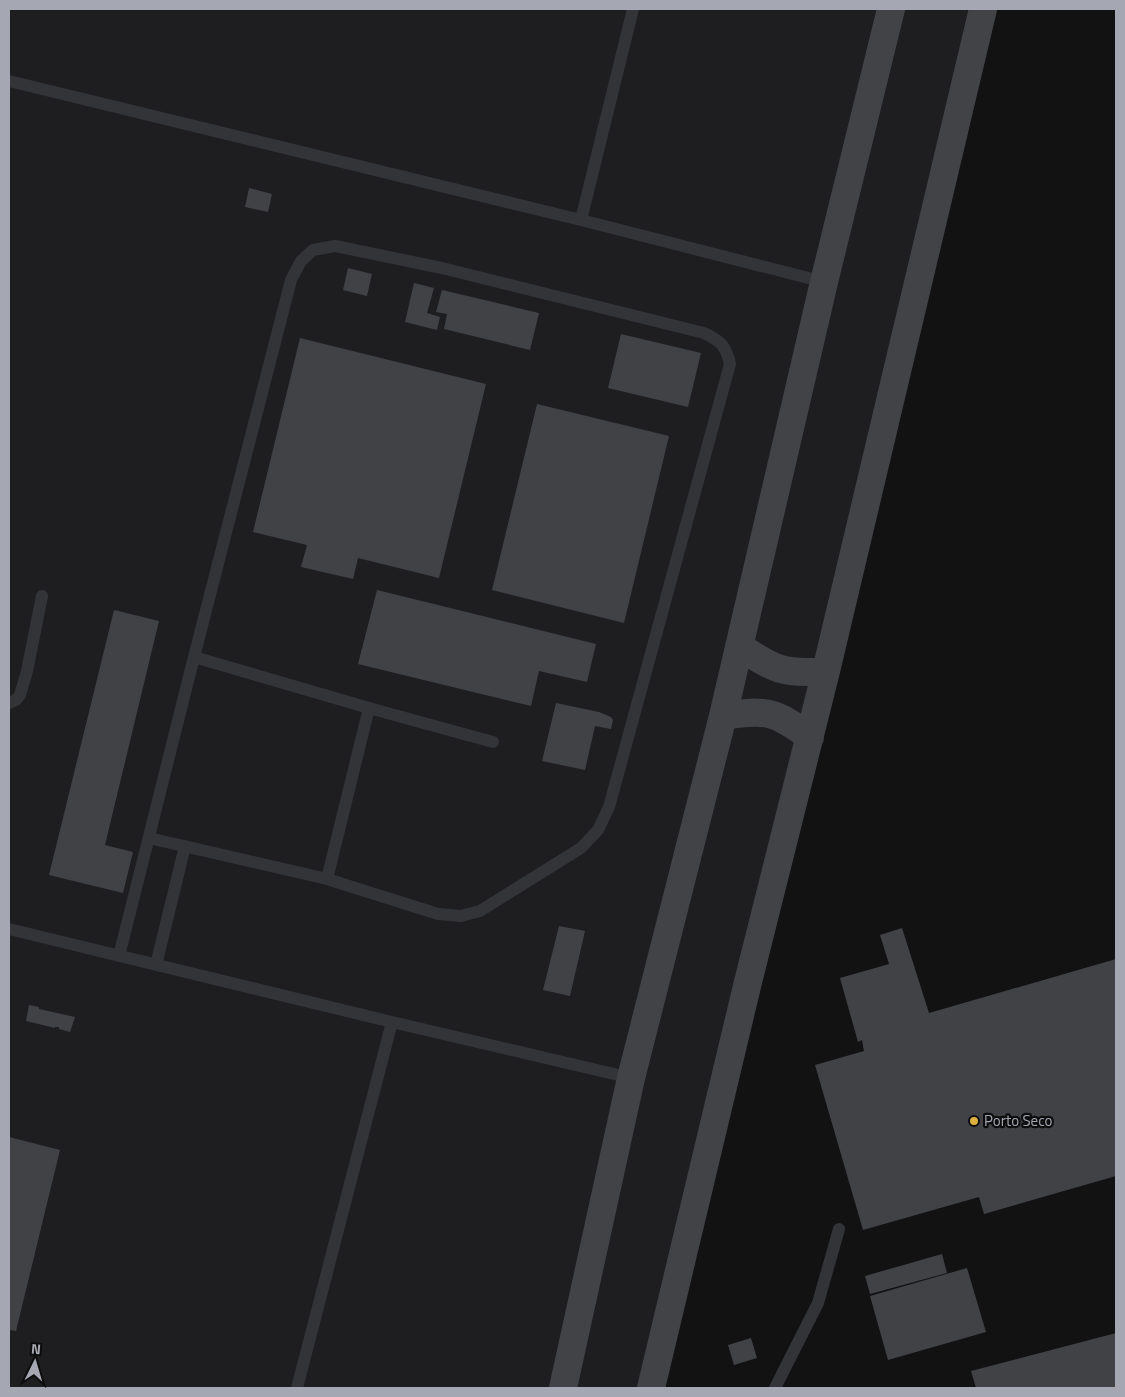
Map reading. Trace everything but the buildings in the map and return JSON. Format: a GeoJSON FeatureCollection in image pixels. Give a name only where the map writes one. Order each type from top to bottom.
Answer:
{"type":"FeatureCollection","features":[{"type":"Feature","properties":{"kind":"main road"},"geometry":{"type":"LineString","coordinates":[[563,1388],[631,1078],[723,716],[824,282],[891,9]]}},
{"type":"Feature","properties":{"kind":"main road"},"geometry":{"type":"LineString","coordinates":[[652,1388],[748,982],[826,671],[983,9]]}},
{"type":"Feature","properties":{"kind":"main road"},"geometry":{"type":"LineString","coordinates":[[739,646],[759,660],[780,670],[806,673],[826,671]]}},
{"type":"Feature","properties":{"kind":"main road"},"geometry":{"type":"LineString","coordinates":[[723,716],[746,712],[767,713],[788,721],[810,737]]}},
{"type":"Feature","properties":{"kind":"lane"},"geometry":{"type":"LineString","coordinates":[[581,220],[633,9]]}},
{"type":"Feature","properties":{"kind":"lane"},"geometry":{"type":"LineString","coordinates":[[9,81],[581,220],[824,282]]}},
{"type":"Feature","properties":{"kind":"lane"},"geometry":{"type":"LineString","coordinates":[[119,956],[194,656],[291,280],[301,261],[313,250],[335,246],[442,268],[704,333],[717,339],[726,350],[730,364],[610,807],[598,830],[581,848],[480,911],[461,916],[438,914],[327,879],[149,838]]}},
{"type":"Feature","properties":{"kind":"lane"},"geometry":{"type":"LineString","coordinates":[[9,703],[16,700],[20,695],[27,671],[42,596]]}},
{"type":"Feature","properties":{"kind":"lane"},"geometry":{"type":"LineString","coordinates":[[194,656],[369,708],[493,742]]}},
{"type":"Feature","properties":{"kind":"lane"},"geometry":{"type":"LineString","coordinates":[[327,879],[369,708]]}},
{"type":"Feature","properties":{"kind":"lane"},"geometry":{"type":"LineString","coordinates":[[156,965],[185,846]]}},
{"type":"Feature","properties":{"kind":"lane"},"geometry":{"type":"LineString","coordinates":[[9,929],[631,1078]]}},
{"type":"Feature","properties":{"kind":"lane"},"geometry":{"type":"LineString","coordinates":[[297,1388],[392,1022]]}},
{"type":"Feature","properties":{"kind":"lane"},"geometry":{"type":"LineString","coordinates":[[775,1388],[818,1303],[839,1229]]}},
{"type":"Feature","properties":{"kind":"shaded area"},"geometry":{"type":"Polygon","coordinates":[[[9,9],[976,9],[637,1388],[9,1388],[9,9]]]}},
{"type":"Feature","properties":{"kind":"place","name":"Porto Seco"},"geometry":{"type":"Point","coordinates":[974,1121]}}]}
